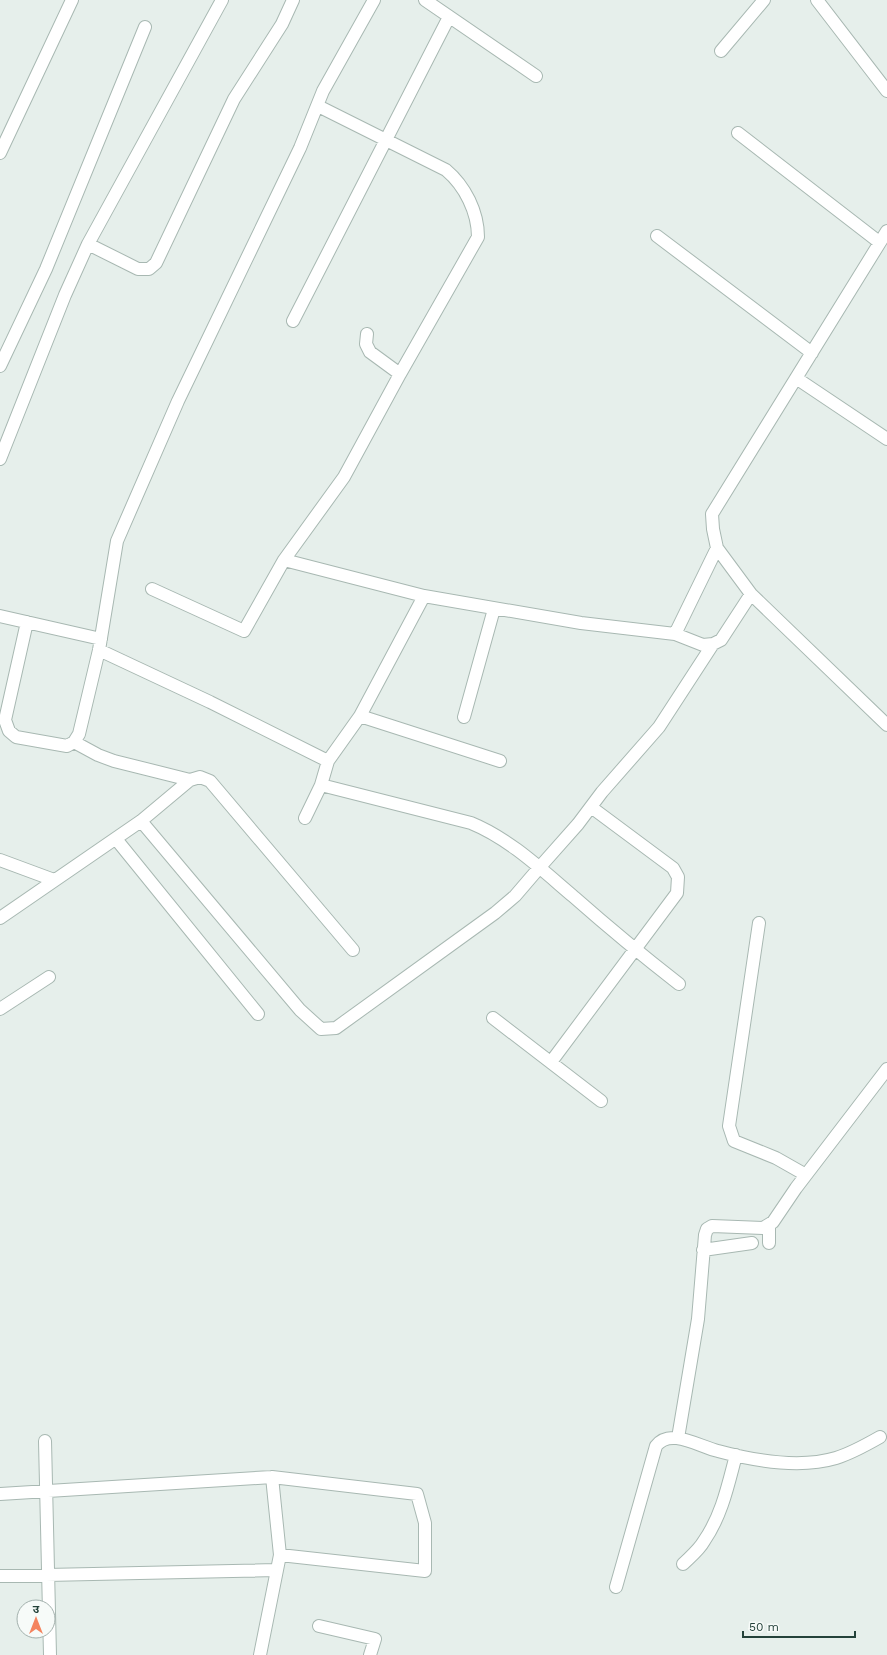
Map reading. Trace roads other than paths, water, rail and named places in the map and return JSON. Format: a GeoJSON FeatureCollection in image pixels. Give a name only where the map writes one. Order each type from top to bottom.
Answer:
{"type":"FeatureCollection","features":[{"type":"Feature","properties":{"kind":"street"},"geometry":{"type":"LineString","coordinates":[[0,153],[72,0]]}},
{"type":"Feature","properties":{"kind":"street"},"geometry":{"type":"LineString","coordinates":[[0,459],[65,295],[88,244],[222,0]]}},
{"type":"Feature","properties":{"kind":"street"},"geometry":{"type":"LineString","coordinates":[[88,244],[138,269],[149,269],[156,263],[234,99],[282,24],[293,0]]}},
{"type":"Feature","properties":{"kind":"street"},"geometry":{"type":"LineString","coordinates":[[28,622],[5,720],[6,726],[16,737],[67,746],[74,742],[79,734],[100,644],[117,541],[178,401],[300,148],[323,91],[374,0]]}},
{"type":"Feature","properties":{"kind":"street"},"geometry":{"type":"LineString","coordinates":[[425,0],[536,76]]}},
{"type":"Feature","properties":{"kind":"street"},"geometry":{"type":"LineString","coordinates":[[721,50],[764,0]]}},
{"type":"Feature","properties":{"kind":"street"},"geometry":{"type":"LineString","coordinates":[[817,0],[887,91]]}},
{"type":"Feature","properties":{"kind":"street"},"geometry":{"type":"LineString","coordinates":[[294,321],[449,17]]}},
{"type":"Feature","properties":{"kind":"street"},"geometry":{"type":"LineString","coordinates":[[0,366],[46,269],[145,27]]}},
{"type":"Feature","properties":{"kind":"street"},"geometry":{"type":"LineString","coordinates":[[152,589],[244,631],[284,560],[344,476],[478,237],[478,223],[474,210],[460,185],[446,170],[386,142],[318,106]]}},
{"type":"Feature","properties":{"kind":"street"},"geometry":{"type":"LineString","coordinates":[[738,133],[879,242]]}},
{"type":"Feature","properties":{"kind":"street"},"geometry":{"type":"LineString","coordinates":[[887,231],[712,514],[717,548],[751,594],[887,725]]}},
{"type":"Feature","properties":{"kind":"street"},"geometry":{"type":"LineString","coordinates":[[657,236],[812,353]]}},
{"type":"Feature","properties":{"kind":"street"},"geometry":{"type":"LineString","coordinates":[[367,334],[366,344],[370,352],[400,374]]}},
{"type":"Feature","properties":{"kind":"street"},"geometry":{"type":"LineString","coordinates":[[796,378],[887,439]]}},
{"type":"Feature","properties":{"kind":"street"},"geometry":{"type":"LineString","coordinates":[[675,634],[717,548]]}},
{"type":"Feature","properties":{"kind":"street"},"geometry":{"type":"LineString","coordinates":[[284,560],[424,596],[581,623],[675,634],[703,645],[713,644],[721,640],[751,594]]}},
{"type":"Feature","properties":{"kind":"street"},"geometry":{"type":"LineString","coordinates":[[305,818],[321,784],[328,761],[360,716],[424,596]]}},
{"type":"Feature","properties":{"kind":"street"},"geometry":{"type":"LineString","coordinates":[[464,718],[494,609]]}},
{"type":"Feature","properties":{"kind":"street"},"geometry":{"type":"LineString","coordinates":[[0,616],[28,622],[100,644],[210,702],[328,761]]}},
{"type":"Feature","properties":{"kind":"street"},"geometry":{"type":"LineString","coordinates":[[141,821],[300,1010],[321,1029],[336,1028],[495,913],[515,896],[659,727],[713,644]]}},
{"type":"Feature","properties":{"kind":"street"},"geometry":{"type":"LineString","coordinates":[[360,716],[500,761]]}},
{"type":"Feature","properties":{"kind":"street"},"geometry":{"type":"LineString","coordinates":[[74,742],[98,755],[114,761],[190,780]]}},
{"type":"Feature","properties":{"kind":"street"},"geometry":{"type":"LineString","coordinates":[[0,918],[141,821],[190,780],[200,777],[210,781],[353,950]]}},
{"type":"Feature","properties":{"kind":"street"},"geometry":{"type":"LineString","coordinates":[[321,784],[471,823],[490,831],[540,868],[636,950],[679,984]]}},
{"type":"Feature","properties":{"kind":"street"},"geometry":{"type":"LineString","coordinates":[[551,1062],[636,950],[677,893],[678,877],[673,868],[591,807]]}},
{"type":"Feature","properties":{"kind":"street"},"geometry":{"type":"LineString","coordinates":[[116,839],[258,1014]]}},
{"type":"Feature","properties":{"kind":"street"},"geometry":{"type":"LineString","coordinates":[[0,860],[54,880]]}},
{"type":"Feature","properties":{"kind":"street"},"geometry":{"type":"LineString","coordinates":[[759,923],[729,1126],[731,1136],[734,1141],[776,1158],[806,1175]]}},
{"type":"Feature","properties":{"kind":"street"},"geometry":{"type":"LineString","coordinates":[[0,1009],[49,977]]}},
{"type":"Feature","properties":{"kind":"street"},"geometry":{"type":"LineString","coordinates":[[493,1018],[601,1101]]}},
{"type":"Feature","properties":{"kind":"street"},"geometry":{"type":"LineString","coordinates":[[678,1438],[698,1319],[703,1250],[707,1229],[712,1226],[763,1228],[768,1226],[887,1069]]}},
{"type":"Feature","properties":{"kind":"street"},"geometry":{"type":"LineString","coordinates":[[768,1226],[768,1243]]}},
{"type":"Feature","properties":{"kind":"street"},"geometry":{"type":"LineString","coordinates":[[703,1250],[752,1243]]}},
{"type":"Feature","properties":{"kind":"street"},"geometry":{"type":"LineString","coordinates":[[616,1587],[656,1446],[660,1440],[667,1437],[678,1438],[718,1451],[736,1455],[782,1463],[808,1463],[835,1458],[850,1453],[880,1437]]}},
{"type":"Feature","properties":{"kind":"street"},"geometry":{"type":"LineString","coordinates":[[45,1441],[50,1655]]}},
{"type":"Feature","properties":{"kind":"street"},"geometry":{"type":"LineString","coordinates":[[683,1564],[703,1543],[716,1523],[725,1500],[736,1455]]}},
{"type":"Feature","properties":{"kind":"street"},"geometry":{"type":"LineString","coordinates":[[260,1655],[280,1555],[272,1478]]}},
{"type":"Feature","properties":{"kind":"street"},"geometry":{"type":"LineString","coordinates":[[0,1494],[272,1478],[417,1494],[426,1524],[425,1571],[280,1555]]}},
{"type":"Feature","properties":{"kind":"street"},"geometry":{"type":"LineString","coordinates":[[0,1576],[277,1570]]}},
{"type":"Feature","properties":{"kind":"street"},"geometry":{"type":"LineString","coordinates":[[319,1626],[375,1638],[370,1655]]}}]}
